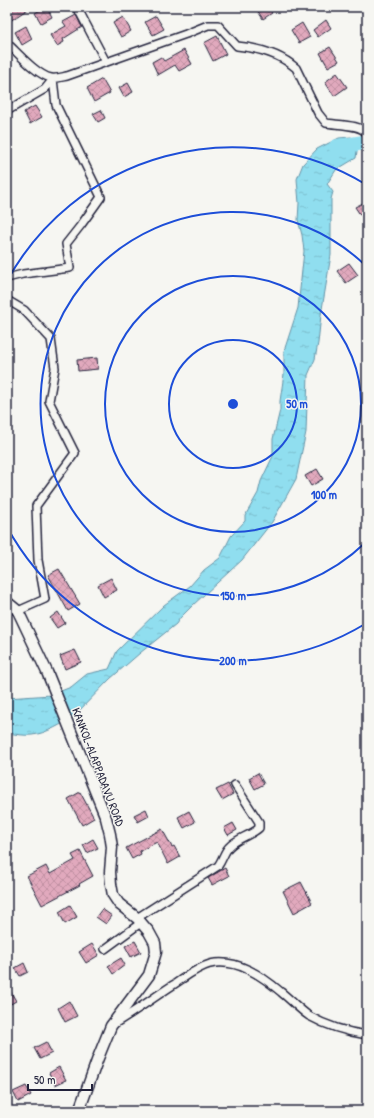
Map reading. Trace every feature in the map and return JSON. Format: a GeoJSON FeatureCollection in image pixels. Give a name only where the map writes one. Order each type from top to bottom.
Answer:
{"type":"FeatureCollection","features":[{"type":"Feature","properties":{"kind":"main road","name":"KANKOL-ALAPPADAVU ROAD"},"geometry":{"type":"LineString","coordinates":[[7,602],[18,611],[47,672],[106,818],[112,847],[110,872],[113,895],[119,904],[139,920],[149,932],[155,943],[156,952],[150,976],[111,1026],[79,1111]]}},
{"type":"Feature","properties":{"kind":"street"},"geometry":{"type":"LineString","coordinates":[[77,7],[106,62]]}},
{"type":"Feature","properties":{"kind":"street"},"geometry":{"type":"LineString","coordinates":[[7,43],[37,70],[46,77],[53,79],[67,76],[208,25],[218,25],[237,46],[257,49],[290,62],[296,68],[318,113],[326,123],[358,127],[365,130],[367,134]]}},
{"type":"Feature","properties":{"kind":"street"},"geometry":{"type":"LineString","coordinates":[[7,111],[45,89],[53,79]]}},
{"type":"Feature","properties":{"kind":"street"},"geometry":{"type":"LineString","coordinates":[[7,278],[23,274],[70,268],[66,244],[101,197],[56,105],[53,79]]}},
{"type":"Feature","properties":{"kind":"street"},"geometry":{"type":"LineString","coordinates":[[7,300],[24,310],[51,339],[55,368],[49,401],[75,453],[36,506],[38,560],[45,599],[18,611]]}},
{"type":"Feature","properties":{"kind":"street"},"geometry":{"type":"LineString","coordinates":[[105,949],[139,920],[218,866],[224,859],[226,851],[230,846],[245,836],[254,833],[259,828],[260,822],[235,785]]}},
{"type":"Feature","properties":{"kind":"street"},"geometry":{"type":"LineString","coordinates":[[111,1026],[192,972],[210,964],[226,962],[245,968],[281,992],[309,1016],[342,1030],[367,1035]]}},
{"type":"Feature","properties":{"kind":"water"},"geometry":{"type":"Polygon","coordinates":[[[351,137],[355,139],[357,151],[356,158],[336,170],[327,184],[333,192],[331,199],[331,255],[315,359],[308,375],[306,432],[296,479],[272,522],[242,560],[193,605],[176,624],[110,679],[75,715],[55,728],[43,733],[26,735],[7,733],[7,698],[51,695],[71,687],[87,674],[109,669],[117,651],[164,605],[190,586],[204,570],[220,558],[231,536],[245,521],[245,516],[258,493],[261,481],[273,456],[273,439],[280,410],[284,374],[284,351],[298,308],[304,251],[298,220],[299,203],[297,179],[303,164],[317,149],[339,138],[351,137]]]}},
{"type":"Feature","properties":{"kind":"building"},"geometry":{"type":"Polygon","coordinates":[[[7,7],[31,7],[10,21],[7,16],[7,7]]]}},
{"type":"Feature","properties":{"kind":"building"},"geometry":{"type":"Polygon","coordinates":[[[46,7],[52,17],[41,23],[35,13],[46,7]]]}},
{"type":"Feature","properties":{"kind":"building"},"geometry":{"type":"Polygon","coordinates":[[[255,7],[268,7],[272,13],[263,19],[255,7]]]}},
{"type":"Feature","properties":{"kind":"building"},"geometry":{"type":"Polygon","coordinates":[[[76,15],[82,27],[63,39],[64,42],[57,46],[50,35],[66,26],[63,22],[76,15]]]}},
{"type":"Feature","properties":{"kind":"building"},"geometry":{"type":"Polygon","coordinates":[[[156,16],[164,29],[153,35],[145,22],[156,16]]]}},
{"type":"Feature","properties":{"kind":"building"},"geometry":{"type":"Polygon","coordinates":[[[123,17],[131,31],[121,37],[113,23],[123,17]]]}},
{"type":"Feature","properties":{"kind":"building"},"geometry":{"type":"Polygon","coordinates":[[[326,20],[331,28],[318,37],[313,30],[326,20]]]}},
{"type":"Feature","properties":{"kind":"building"},"geometry":{"type":"Polygon","coordinates":[[[302,23],[310,37],[299,43],[291,30],[302,23]]]}},
{"type":"Feature","properties":{"kind":"building"},"geometry":{"type":"Polygon","coordinates":[[[26,26],[32,39],[22,45],[15,32],[26,26]]]}},
{"type":"Feature","properties":{"kind":"building"},"geometry":{"type":"Polygon","coordinates":[[[217,36],[226,54],[213,61],[204,43],[217,36]]]}},
{"type":"Feature","properties":{"kind":"building"},"geometry":{"type":"Polygon","coordinates":[[[330,47],[339,61],[328,67],[320,53],[330,47]]]}},
{"type":"Feature","properties":{"kind":"building"},"geometry":{"type":"Polygon","coordinates":[[[184,50],[192,64],[179,71],[175,65],[158,75],[152,62],[161,57],[164,61],[184,50]]]}},
{"type":"Feature","properties":{"kind":"building"},"geometry":{"type":"Polygon","coordinates":[[[337,73],[347,87],[334,96],[325,82],[337,73]]]}},
{"type":"Feature","properties":{"kind":"building"},"geometry":{"type":"Polygon","coordinates":[[[102,79],[110,93],[94,102],[87,88],[102,79]]]}},
{"type":"Feature","properties":{"kind":"building"},"geometry":{"type":"Polygon","coordinates":[[[128,83],[133,92],[124,97],[119,88],[128,83]]]}},
{"type":"Feature","properties":{"kind":"building"},"geometry":{"type":"Polygon","coordinates":[[[35,106],[42,117],[30,124],[24,112],[35,106]]]}},
{"type":"Feature","properties":{"kind":"building"},"geometry":{"type":"Polygon","coordinates":[[[101,110],[105,118],[98,122],[93,114],[101,110]]]}},
{"type":"Feature","properties":{"kind":"building"},"geometry":{"type":"Polygon","coordinates":[[[367,201],[367,213],[361,216],[355,207],[367,201]]]}},
{"type":"Feature","properties":{"kind":"building"},"geometry":{"type":"Polygon","coordinates":[[[349,263],[358,275],[346,283],[337,271],[349,263]]]}},
{"type":"Feature","properties":{"kind":"building"},"geometry":{"type":"Polygon","coordinates":[[[97,358],[98,369],[78,371],[77,360],[97,358]]]}},
{"type":"Feature","properties":{"kind":"building"},"geometry":{"type":"Polygon","coordinates":[[[317,469],[323,479],[311,486],[305,476],[317,469]]]}},
{"type":"Feature","properties":{"kind":"building"},"geometry":{"type":"Polygon","coordinates":[[[59,569],[80,604],[68,611],[48,575],[59,569]]]}},
{"type":"Feature","properties":{"kind":"building"},"geometry":{"type":"Polygon","coordinates":[[[111,578],[117,590],[104,597],[98,585],[111,578]]]}},
{"type":"Feature","properties":{"kind":"building"},"geometry":{"type":"Polygon","coordinates":[[[58,612],[65,623],[57,628],[50,618],[58,612]]]}},
{"type":"Feature","properties":{"kind":"building"},"geometry":{"type":"Polygon","coordinates":[[[75,650],[81,662],[65,669],[60,656],[75,650]]]}},
{"type":"Feature","properties":{"kind":"building"},"geometry":{"type":"Polygon","coordinates":[[[258,773],[264,784],[255,789],[249,778],[258,773]]]}},
{"type":"Feature","properties":{"kind":"building"},"geometry":{"type":"Polygon","coordinates":[[[228,784],[233,794],[222,800],[216,790],[228,784]]]}},
{"type":"Feature","properties":{"kind":"building"},"geometry":{"type":"Polygon","coordinates":[[[80,792],[94,818],[82,825],[68,799],[80,792]]]}},
{"type":"Feature","properties":{"kind":"building"},"geometry":{"type":"Polygon","coordinates":[[[146,809],[149,816],[138,822],[134,815],[146,809]]]}},
{"type":"Feature","properties":{"kind":"building"},"geometry":{"type":"Polygon","coordinates":[[[189,811],[195,822],[184,828],[178,817],[189,811]]]}},
{"type":"Feature","properties":{"kind":"building"},"geometry":{"type":"Polygon","coordinates":[[[233,823],[237,830],[228,835],[224,828],[233,823]]]}},
{"type":"Feature","properties":{"kind":"building"},"geometry":{"type":"Polygon","coordinates":[[[162,829],[172,847],[174,846],[180,857],[168,864],[157,842],[140,851],[141,854],[132,859],[126,848],[162,829]]]}},
{"type":"Feature","properties":{"kind":"building"},"geometry":{"type":"Polygon","coordinates":[[[93,839],[98,848],[87,853],[83,845],[93,839]]]}},
{"type":"Feature","properties":{"kind":"building"},"geometry":{"type":"Polygon","coordinates":[[[80,851],[93,876],[79,884],[80,885],[42,905],[27,876],[46,866],[50,874],[75,860],[72,855],[80,851]]]}},
{"type":"Feature","properties":{"kind":"building"},"geometry":{"type":"Polygon","coordinates":[[[225,868],[229,876],[212,885],[208,878],[225,868]]]}},
{"type":"Feature","properties":{"kind":"building"},"geometry":{"type":"Polygon","coordinates":[[[301,882],[312,903],[294,913],[283,891],[301,882]]]}},
{"type":"Feature","properties":{"kind":"building"},"geometry":{"type":"Polygon","coordinates":[[[70,905],[77,917],[65,924],[59,912],[70,905]]]}},
{"type":"Feature","properties":{"kind":"building"},"geometry":{"type":"Polygon","coordinates":[[[102,909],[112,916],[106,924],[96,917],[102,909]]]}},
{"type":"Feature","properties":{"kind":"building"},"geometry":{"type":"Polygon","coordinates":[[[135,941],[141,952],[131,957],[125,946],[135,941]]]}},
{"type":"Feature","properties":{"kind":"building"},"geometry":{"type":"Polygon","coordinates":[[[92,944],[99,955],[86,963],[79,952],[92,944]]]}},
{"type":"Feature","properties":{"kind":"building"},"geometry":{"type":"Polygon","coordinates":[[[121,958],[125,965],[113,974],[108,966],[121,958]]]}},
{"type":"Feature","properties":{"kind":"building"},"geometry":{"type":"Polygon","coordinates":[[[24,963],[28,972],[20,976],[15,968],[24,963]]]}},
{"type":"Feature","properties":{"kind":"building"},"geometry":{"type":"Polygon","coordinates":[[[7,985],[16,1001],[7,1006],[7,985]]]}},
{"type":"Feature","properties":{"kind":"building"},"geometry":{"type":"Polygon","coordinates":[[[69,1001],[77,1016],[65,1022],[58,1008],[69,1001]]]}},
{"type":"Feature","properties":{"kind":"building"},"geometry":{"type":"Polygon","coordinates":[[[46,1042],[52,1053],[40,1059],[34,1048],[46,1042]]]}},
{"type":"Feature","properties":{"kind":"building"},"geometry":{"type":"Polygon","coordinates":[[[59,1067],[66,1080],[55,1085],[49,1073],[59,1067]]]}},
{"type":"Feature","properties":{"kind":"building"},"geometry":{"type":"Polygon","coordinates":[[[26,1086],[31,1095],[18,1102],[13,1092],[26,1086]]]}},
{"type":"Feature","properties":{"kind":"waterway"},"geometry":{"type":"LineString","coordinates":[[336,147],[367,142]]}}]}
